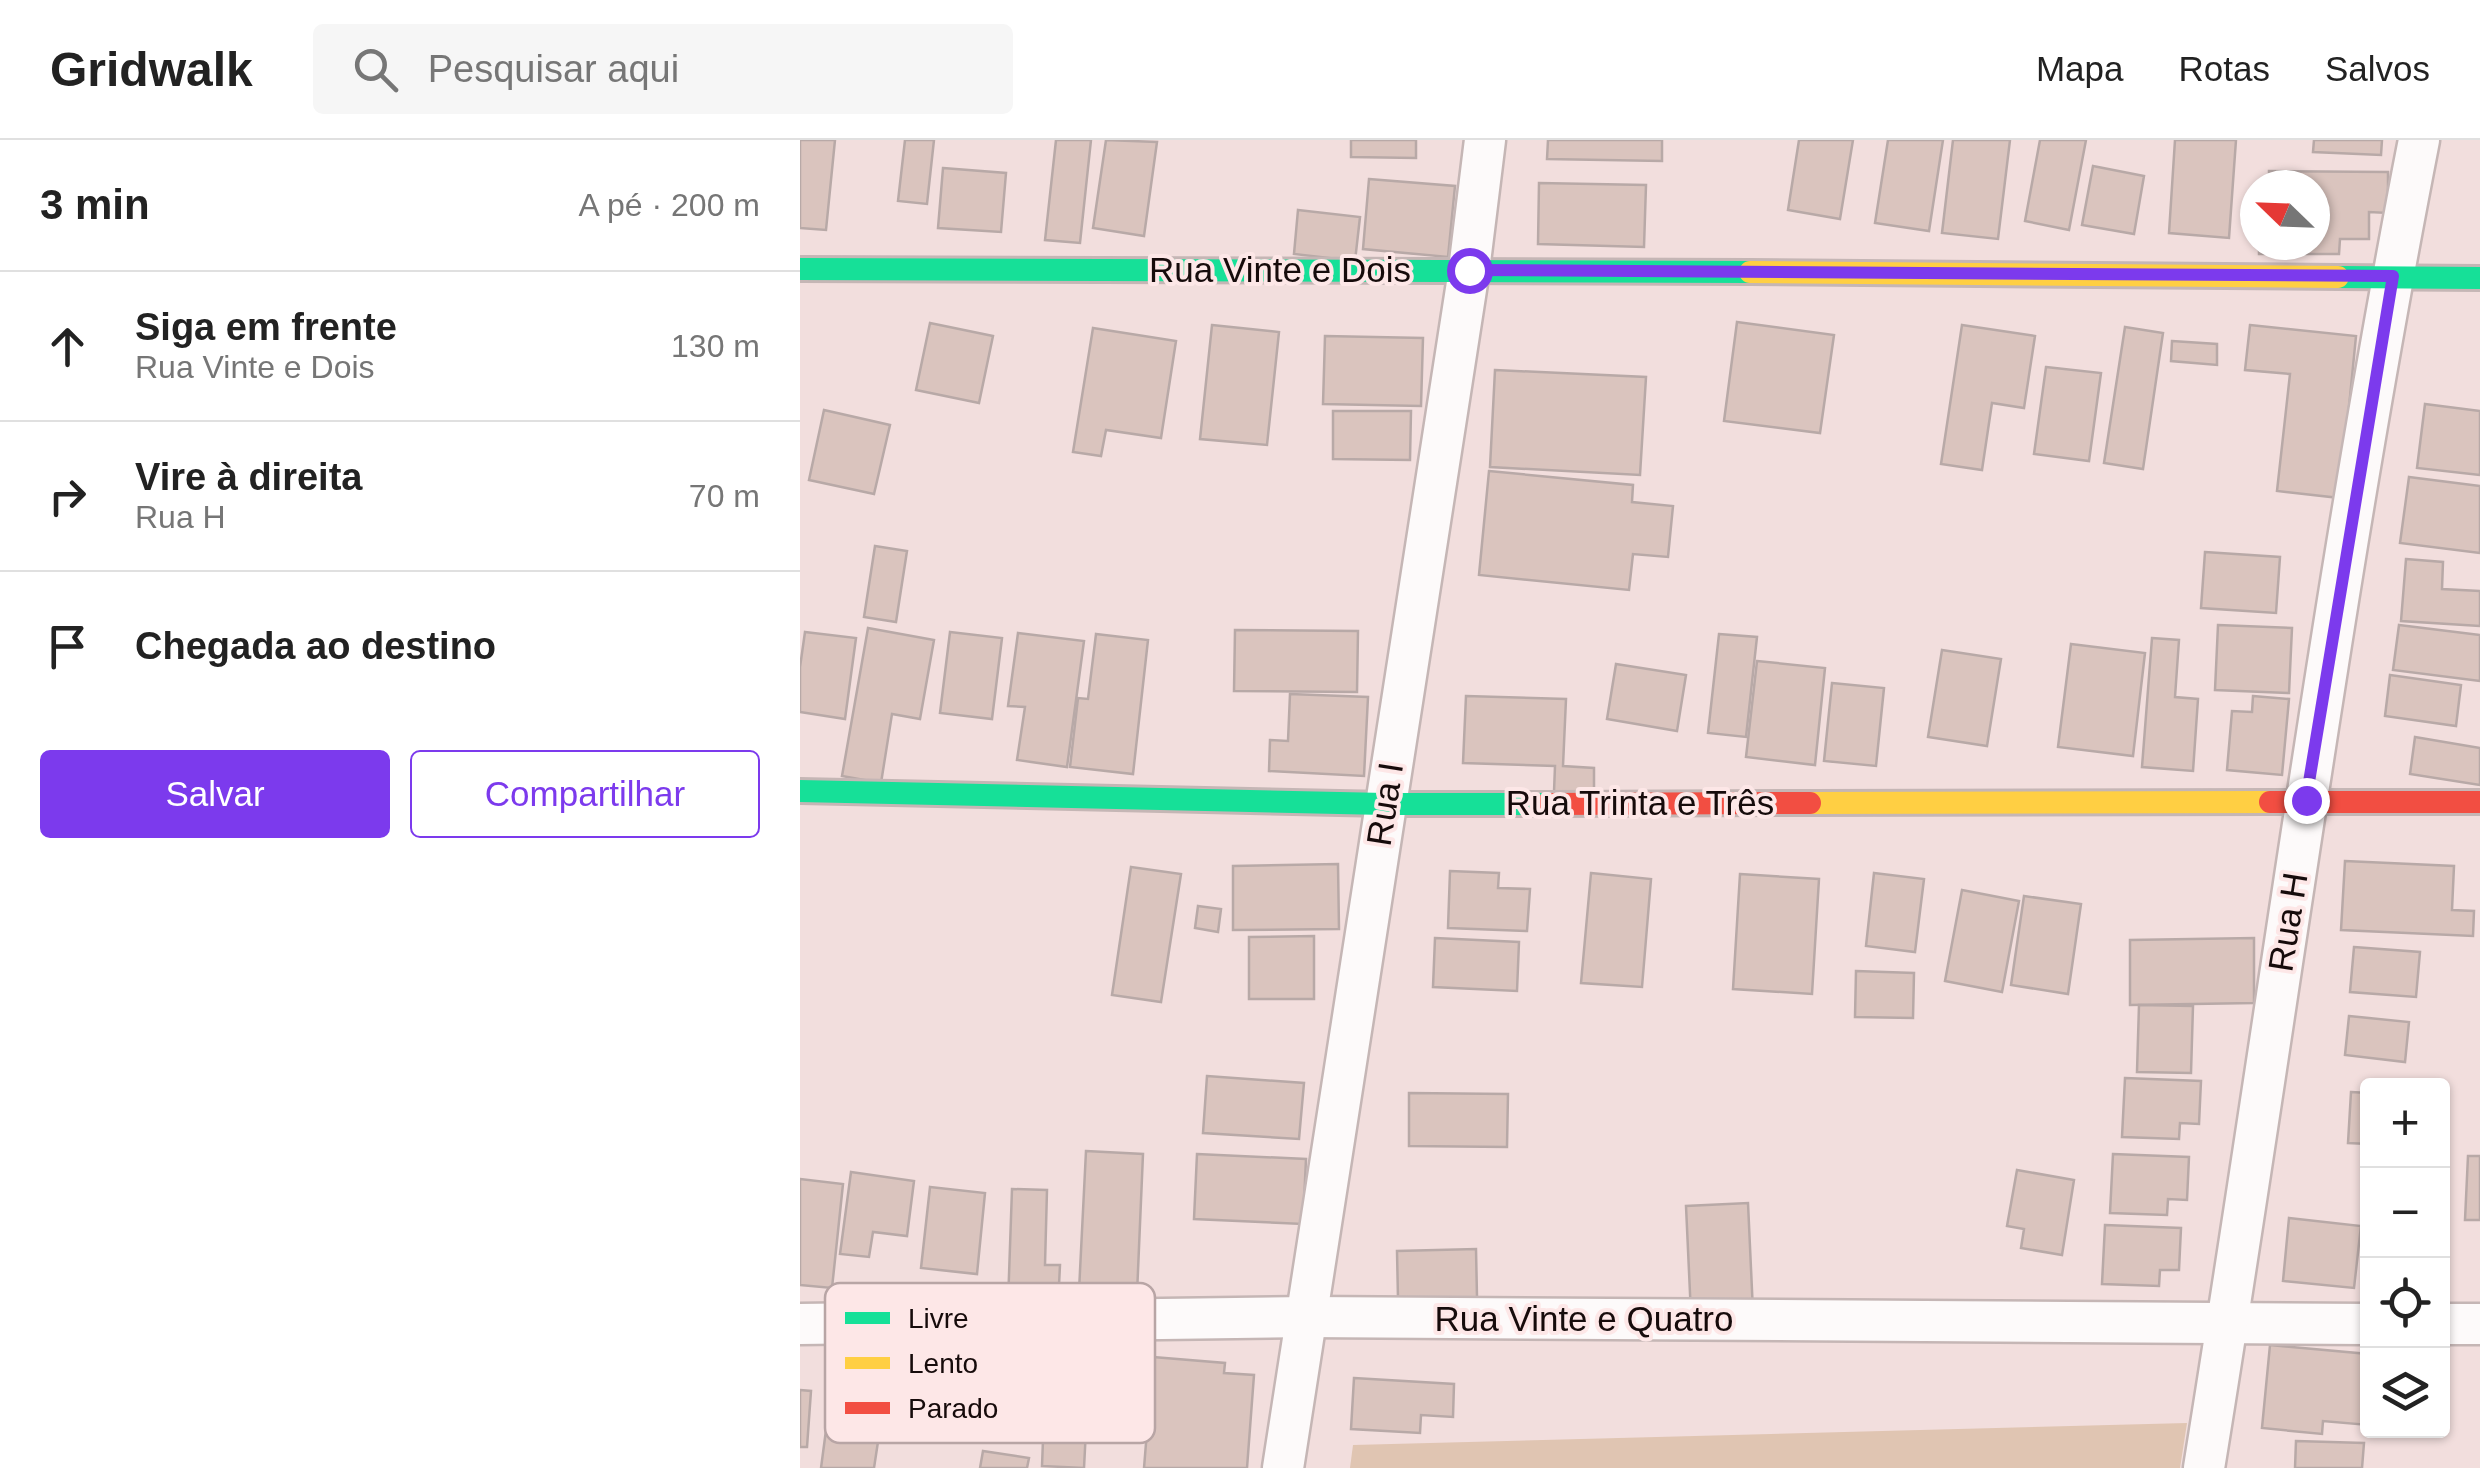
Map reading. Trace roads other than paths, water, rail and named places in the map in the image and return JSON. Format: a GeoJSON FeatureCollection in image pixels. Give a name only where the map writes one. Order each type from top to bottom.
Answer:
{"type":"FeatureCollection","features":[{"type":"Feature","properties":{"kind":"street","name":"Rua I"},"geometry":{"type":"LineString","coordinates":[[1284,1468],[1486,140]]}},
{"type":"Feature","properties":{"kind":"street","name":"Rua H"},"geometry":{"type":"LineString","coordinates":[[2204,1468],[2306,800],[2419,140]]}},
{"type":"Feature","properties":{"kind":"street","name":"Rua Vinte e Dois"},"geometry":{"type":"LineString","coordinates":[[800,269],[2480,278]]}},
{"type":"Feature","properties":{"kind":"street","name":"Rua Trinta e Três"},"geometry":{"type":"LineString","coordinates":[[800,791],[1385,804],[2480,802]]}},
{"type":"Feature","properties":{"kind":"street","name":"Rua Vinte e Quatro"},"geometry":{"type":"LineString","coordinates":[[1155,1319],[2360,1324]]}},
{"type":"Feature","properties":{"kind":"street","name":"Rua Vinte e Quatro"},"geometry":{"type":"LineString","coordinates":[[800,1324],[825,1324]]}},
{"type":"Feature","properties":{"kind":"street"},"geometry":{"type":"LineString","coordinates":[[2450,1324],[2480,1324]]}}]}
